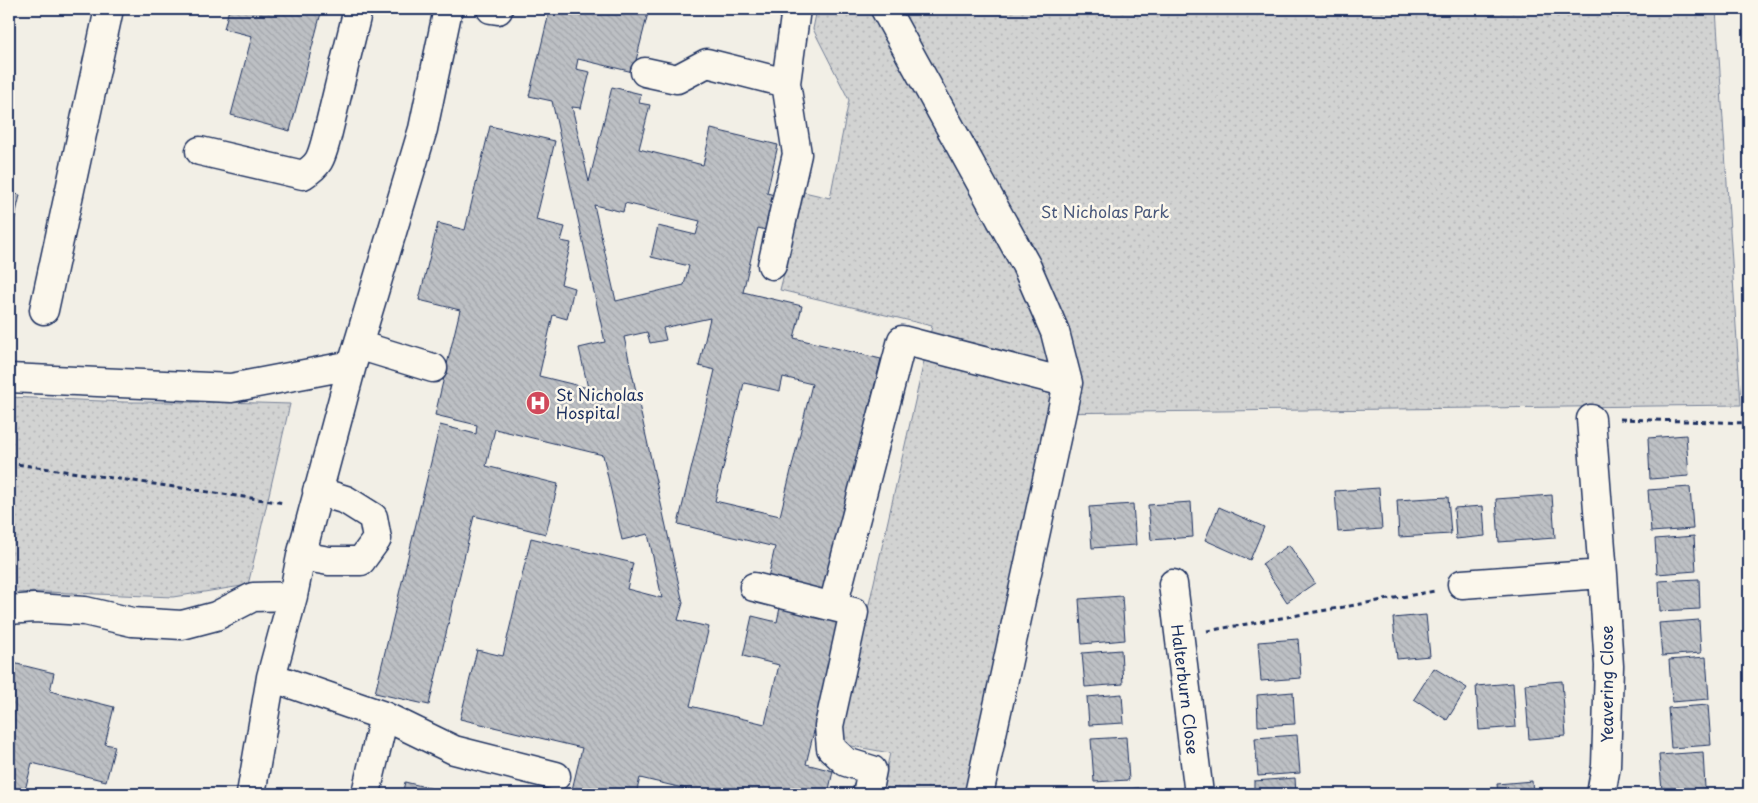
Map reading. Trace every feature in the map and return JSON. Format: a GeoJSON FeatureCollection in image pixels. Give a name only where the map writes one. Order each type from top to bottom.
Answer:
{"type":"FeatureCollection","features":[{"type":"Feature","properties":{"kind":"street"},"geometry":{"type":"LineString","coordinates":[[44,310],[109,9]]}},
{"type":"Feature","properties":{"kind":"street"},"geometry":{"type":"LineString","coordinates":[[200,151],[303,175],[315,167],[326,140],[358,9]]}},
{"type":"Feature","properties":{"kind":"street"},"geometry":{"type":"LineString","coordinates":[[249,794],[271,677],[315,499],[355,355],[423,129],[448,9]]}},
{"type":"Feature","properties":{"kind":"street"},"geometry":{"type":"LineString","coordinates":[[772,265],[797,154],[786,83],[796,9]]}},
{"type":"Feature","properties":{"kind":"street"},"geometry":{"type":"LineString","coordinates":[[885,9],[1026,264],[1055,332],[1068,383],[979,794]]}},
{"type":"Feature","properties":{"kind":"street"},"geometry":{"type":"LineString","coordinates":[[645,72],[677,79],[707,63],[786,83]]}},
{"type":"Feature","properties":{"kind":"street"},"geometry":{"type":"LineString","coordinates":[[833,606],[902,340],[1068,383]]}},
{"type":"Feature","properties":{"kind":"street"},"geometry":{"type":"LineString","coordinates":[[9,378],[231,388],[355,355],[433,368]]}},
{"type":"Feature","properties":{"kind":"street","name":"Yeavering Close"},"geometry":{"type":"LineString","coordinates":[[1591,419],[1608,666],[1606,766],[1601,794]]}},
{"type":"Feature","properties":{"kind":"street"},"geometry":{"type":"LineString","coordinates":[[301,556],[329,561],[361,561],[377,539],[373,517],[346,500],[315,499]]}},
{"type":"Feature","properties":{"kind":"street"},"geometry":{"type":"LineString","coordinates":[[1462,584],[1603,574]]}},
{"type":"Feature","properties":{"kind":"street","name":"Halterburn Close"},"geometry":{"type":"LineString","coordinates":[[1173,584],[1199,794]]}},
{"type":"Feature","properties":{"kind":"street"},"geometry":{"type":"LineString","coordinates":[[754,587],[854,612],[829,726],[831,748],[846,762],[872,770],[867,794]]}},
{"type":"Feature","properties":{"kind":"street"},"geometry":{"type":"LineString","coordinates":[[9,610],[34,608],[85,611],[132,622],[182,625],[216,616],[253,597],[292,596]]}},
{"type":"Feature","properties":{"kind":"street"},"geometry":{"type":"LineString","coordinates":[[271,677],[384,716],[454,750],[556,776]]}},
{"type":"Feature","properties":{"kind":"street"},"geometry":{"type":"LineString","coordinates":[[366,793],[384,716]]}},
{"type":"Feature","properties":{"kind":"path"},"geometry":{"type":"LineString","coordinates":[[1591,419],[1749,422]]}},
{"type":"Feature","properties":{"kind":"path"},"geometry":{"type":"LineString","coordinates":[[9,463],[315,499]]}},
{"type":"Feature","properties":{"kind":"path"},"geometry":{"type":"LineString","coordinates":[[1179,636],[1430,592],[1462,584]]}},
{"type":"Feature","properties":{"kind":"green space","name":"St Nicholas Park"},"geometry":{"type":"Polygon","coordinates":[[[817,9],[1716,9],[1741,405],[1047,413],[969,794],[881,794],[890,753],[846,745],[841,728],[932,326],[780,290],[804,192],[830,198],[849,100],[813,29],[817,9]]]}},
{"type":"Feature","properties":{"kind":"green space"},"geometry":{"type":"Polygon","coordinates":[[[9,397],[125,402],[290,404],[248,585],[173,597],[45,592],[9,593],[9,397]]]}},
{"type":"Feature","properties":{"kind":"building"},"geometry":{"type":"Polygon","coordinates":[[[229,9],[322,9],[290,131],[231,115],[252,36],[224,29],[229,9]]]}},
{"type":"Feature","properties":{"kind":"building","name":"St Nicholas Hospital"},"geometry":{"type":"Polygon","coordinates":[[[550,9],[649,9],[633,72],[578,59],[576,69],[590,72],[581,108],[572,107],[589,182],[612,87],[641,94],[639,103],[650,105],[639,149],[703,165],[711,129],[778,145],[767,193],[778,196],[770,231],[758,228],[743,292],[802,306],[794,338],[881,359],[824,595],[767,582],[775,547],[678,524],[715,370],[699,366],[710,318],[663,328],[666,340],[650,343],[647,332],[624,337],[683,603],[678,620],[709,627],[690,706],[765,724],[779,665],[743,656],[752,616],[777,622],[781,603],[842,617],[806,764],[833,771],[828,794],[708,794],[640,778],[636,794],[571,794],[582,748],[460,719],[477,650],[503,656],[531,538],[633,563],[627,589],[662,598],[648,534],[622,540],[603,455],[495,429],[486,466],[558,484],[546,534],[474,516],[429,705],[375,693],[440,425],[476,434],[477,425],[435,415],[460,310],[419,300],[438,223],[465,230],[490,126],[555,141],[536,220],[565,227],[561,241],[571,243],[561,284],[574,288],[567,319],[553,315],[539,376],[588,388],[579,348],[605,342],[552,101],[529,96],[550,9]],[[625,203],[623,212],[594,205],[616,301],[684,285],[689,266],[651,257],[658,226],[696,235],[700,221],[625,203]],[[783,377],[780,391],[744,383],[715,501],[780,516],[812,384],[783,377]]]}},
{"type":"Feature","properties":{"kind":"building"},"geometry":{"type":"Polygon","coordinates":[[[9,193],[20,195],[9,244],[9,193]]]}},
{"type":"Feature","properties":{"kind":"building"},"geometry":{"type":"Polygon","coordinates":[[[1686,435],[1689,476],[1650,479],[1648,438],[1686,435]]]}},
{"type":"Feature","properties":{"kind":"building"},"geometry":{"type":"Polygon","coordinates":[[[1690,487],[1693,529],[1651,532],[1648,490],[1690,487]]]}},
{"type":"Feature","properties":{"kind":"building"},"geometry":{"type":"Polygon","coordinates":[[[1379,488],[1382,529],[1338,532],[1335,491],[1379,488]]]}},
{"type":"Feature","properties":{"kind":"building"},"geometry":{"type":"Polygon","coordinates":[[[1552,495],[1555,538],[1499,542],[1496,499],[1552,495]]]}},
{"type":"Feature","properties":{"kind":"building"},"geometry":{"type":"Polygon","coordinates":[[[1448,497],[1451,534],[1399,537],[1397,500],[1448,497]]]}},
{"type":"Feature","properties":{"kind":"building"},"geometry":{"type":"Polygon","coordinates":[[[1191,502],[1193,537],[1151,540],[1148,505],[1191,502]]]}},
{"type":"Feature","properties":{"kind":"building"},"geometry":{"type":"Polygon","coordinates":[[[1133,504],[1136,545],[1092,548],[1089,507],[1133,504]]]}},
{"type":"Feature","properties":{"kind":"building"},"geometry":{"type":"Polygon","coordinates":[[[1483,506],[1485,536],[1456,539],[1454,508],[1483,506]]]}},
{"type":"Feature","properties":{"kind":"building"},"geometry":{"type":"Polygon","coordinates":[[[1219,507],[1264,527],[1250,560],[1205,540],[1219,507]]]}},
{"type":"Feature","properties":{"kind":"building"},"geometry":{"type":"Polygon","coordinates":[[[1694,536],[1696,571],[1657,574],[1655,539],[1694,536]]]}},
{"type":"Feature","properties":{"kind":"building"},"geometry":{"type":"Polygon","coordinates":[[[1289,545],[1315,583],[1287,602],[1262,564],[1289,545]]]}},
{"type":"Feature","properties":{"kind":"building"},"geometry":{"type":"Polygon","coordinates":[[[1699,579],[1700,609],[1660,611],[1659,581],[1699,579]]]}},
{"type":"Feature","properties":{"kind":"building"},"geometry":{"type":"Polygon","coordinates":[[[1122,596],[1125,640],[1082,644],[1079,599],[1122,596]]]}},
{"type":"Feature","properties":{"kind":"building"},"geometry":{"type":"Polygon","coordinates":[[[1426,615],[1430,656],[1397,659],[1393,618],[1426,615]]]}},
{"type":"Feature","properties":{"kind":"building"},"geometry":{"type":"Polygon","coordinates":[[[1699,620],[1701,653],[1662,656],[1659,623],[1699,620]]]}},
{"type":"Feature","properties":{"kind":"building"},"geometry":{"type":"Polygon","coordinates":[[[1298,639],[1301,678],[1261,681],[1258,642],[1298,639]]]}},
{"type":"Feature","properties":{"kind":"building"},"geometry":{"type":"Polygon","coordinates":[[[1121,650],[1123,684],[1085,687],[1082,653],[1121,650]]]}},
{"type":"Feature","properties":{"kind":"building"},"geometry":{"type":"Polygon","coordinates":[[[1706,657],[1709,699],[1672,702],[1669,660],[1706,657]]]}},
{"type":"Feature","properties":{"kind":"building"},"geometry":{"type":"Polygon","coordinates":[[[9,662],[54,673],[50,691],[114,707],[105,744],[115,746],[106,781],[32,763],[24,794],[9,794],[9,662]]]}},
{"type":"Feature","properties":{"kind":"building"},"geometry":{"type":"Polygon","coordinates":[[[1434,668],[1467,688],[1447,720],[1414,699],[1434,668]]]}},
{"type":"Feature","properties":{"kind":"building"},"geometry":{"type":"Polygon","coordinates":[[[1562,681],[1566,736],[1529,739],[1525,684],[1562,681]]]}},
{"type":"Feature","properties":{"kind":"building"},"geometry":{"type":"Polygon","coordinates":[[[1513,683],[1516,727],[1479,730],[1476,686],[1513,683]]]}},
{"type":"Feature","properties":{"kind":"building"},"geometry":{"type":"Polygon","coordinates":[[[1293,692],[1295,724],[1258,726],[1257,695],[1293,692]]]}},
{"type":"Feature","properties":{"kind":"building"},"geometry":{"type":"Polygon","coordinates":[[[1122,694],[1124,723],[1089,725],[1087,697],[1122,694]]]}},
{"type":"Feature","properties":{"kind":"building"},"geometry":{"type":"Polygon","coordinates":[[[1708,705],[1711,745],[1671,748],[1668,708],[1708,705]]]}},
{"type":"Feature","properties":{"kind":"building"},"geometry":{"type":"Polygon","coordinates":[[[1297,735],[1300,773],[1258,776],[1255,738],[1297,735]]]}},
{"type":"Feature","properties":{"kind":"building"},"geometry":{"type":"Polygon","coordinates":[[[1126,737],[1129,780],[1094,782],[1091,739],[1126,737]]]}},
{"type":"Feature","properties":{"kind":"building"},"geometry":{"type":"Polygon","coordinates":[[[1703,752],[1705,788],[1662,791],[1659,755],[1703,752]]]}},
{"type":"Feature","properties":{"kind":"building"},"geometry":{"type":"Polygon","coordinates":[[[1295,778],[1296,794],[1254,794],[1254,781],[1295,778]]]}},
{"type":"Feature","properties":{"kind":"building"},"geometry":{"type":"Polygon","coordinates":[[[1532,781],[1533,794],[1498,794],[1497,784],[1532,781]]]}},
{"type":"Feature","properties":{"kind":"building"},"geometry":{"type":"Polygon","coordinates":[[[405,782],[454,794],[402,794],[405,782]]]}},
{"type":"Feature","properties":{"kind":"building"},"geometry":{"type":"Polygon","coordinates":[[[1139,788],[1139,794],[1101,794],[1100,791],[1139,788]]]}},
{"type":"Feature","properties":{"kind":"place","name":"St Nicholas Hospital"},"geometry":{"type":"Point","coordinates":[538,403]}}]}
